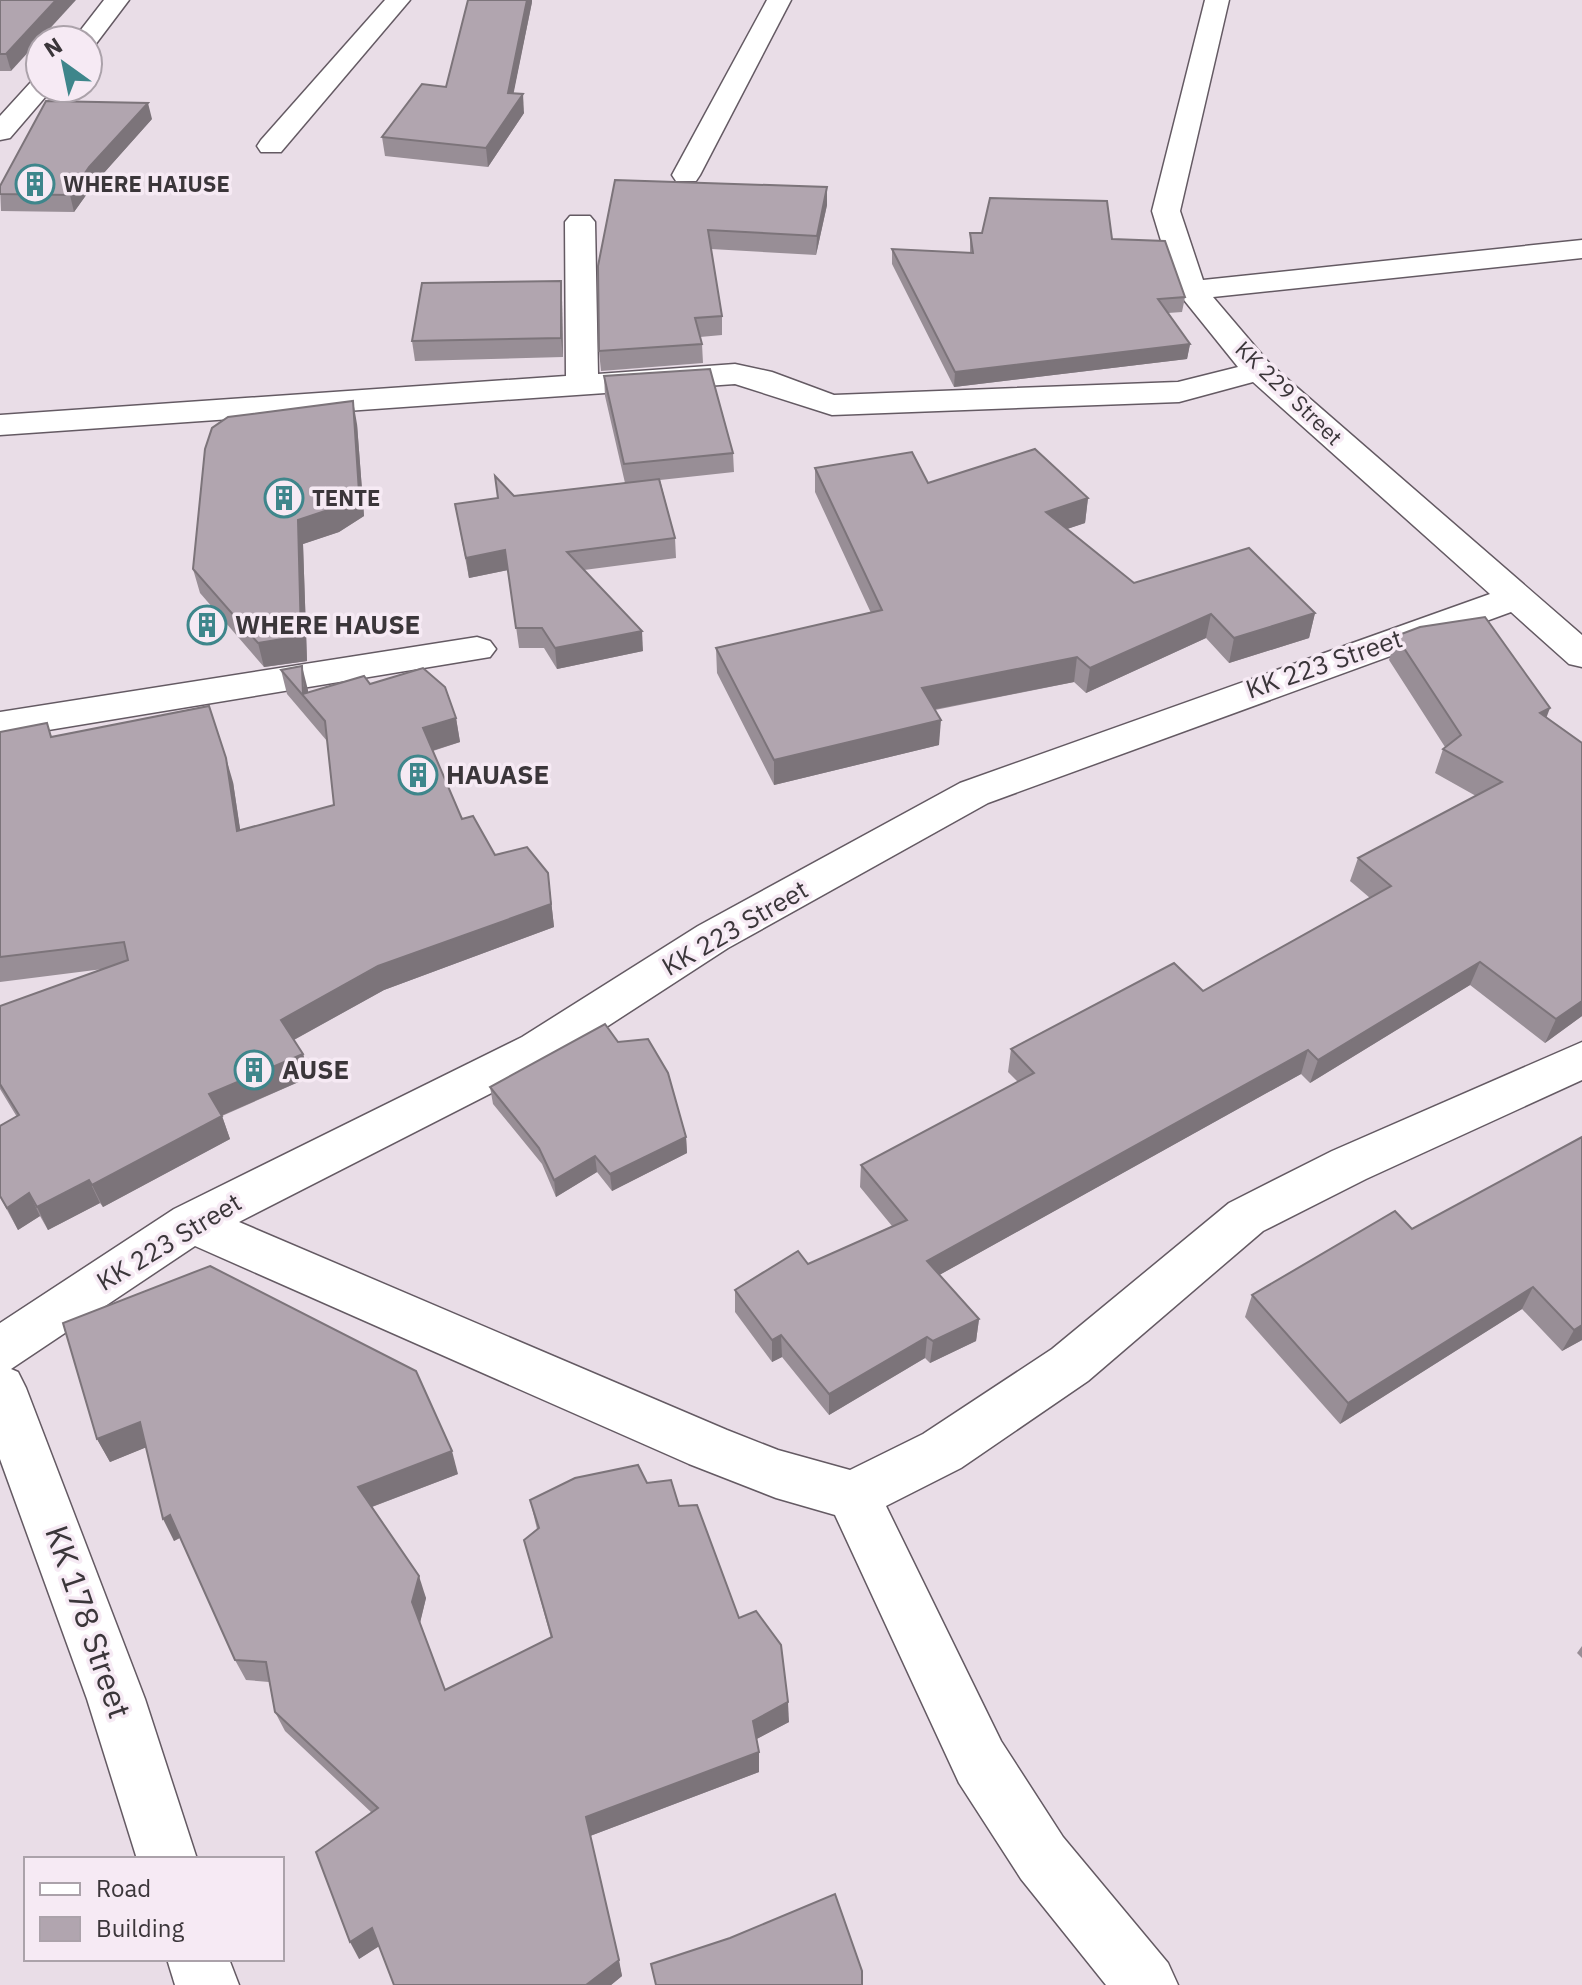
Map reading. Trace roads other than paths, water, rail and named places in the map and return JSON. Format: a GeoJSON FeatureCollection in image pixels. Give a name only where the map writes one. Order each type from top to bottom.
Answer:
{"type":"FeatureCollection","features":[{"type":"Feature","properties":{"kind":"street"},"geometry":{"type":"LineString","coordinates":[[98,24],[117,0]]}},
{"type":"Feature","properties":{"kind":"street"},"geometry":{"type":"LineString","coordinates":[[271,146],[398,0]]}},
{"type":"Feature","properties":{"kind":"street"},"geometry":{"type":"LineString","coordinates":[[686,175],[779,0]]}},
{"type":"Feature","properties":{"kind":"street","name":"KK 229 Street"},"geometry":{"type":"LineString","coordinates":[[1217,0],[1166,211],[1191,290],[1259,371],[1582,655]]}},
{"type":"Feature","properties":{"kind":"street"},"geometry":{"type":"LineString","coordinates":[[0,132],[25,104]]}},
{"type":"Feature","properties":{"kind":"street"},"geometry":{"type":"LineString","coordinates":[[580,222],[582,384]]}},
{"type":"Feature","properties":{"kind":"street"},"geometry":{"type":"LineString","coordinates":[[1191,290],[1582,249]]}},
{"type":"Feature","properties":{"kind":"street"},"geometry":{"type":"LineString","coordinates":[[0,425],[735,374],[759,376],[800,396],[832,405],[1179,392],[1259,371]]}},
{"type":"Feature","properties":{"kind":"street","name":"KK 223 Street"},"geometry":{"type":"LineString","coordinates":[[0,1351],[191,1223],[538,1049],[713,937],[974,793],[1514,598]]}},
{"type":"Feature","properties":{"kind":"street"},"geometry":{"type":"LineString","coordinates":[[0,725],[477,649]]}},
{"type":"Feature","properties":{"kind":"street"},"geometry":{"type":"LineString","coordinates":[[191,1223],[708,1447],[776,1474],[853,1495],[942,1451],[1070,1365],[1246,1217],[1349,1165],[1582,1060]]}},
{"type":"Feature","properties":{"kind":"street","name":"KK 178 Street"},"geometry":{"type":"LineString","coordinates":[[0,1388],[16,1473],[116,1699],[166,1857]]}},
{"type":"Feature","properties":{"kind":"street"},"geometry":{"type":"LineString","coordinates":[[853,1495],[980,1762],[1042,1858],[1146,1985]]}},
{"type":"Feature","properties":{"kind":"street"},"geometry":{"type":"LineString","coordinates":[[199,1961],[207,1985]]}},
{"type":"Feature","properties":{"kind":"place","name":"WHERE HAIUSE"},"geometry":{"type":"Point","coordinates":[35,184]}},
{"type":"Feature","properties":{"kind":"place","name":"TENTE"},"geometry":{"type":"Point","coordinates":[284,498]}},
{"type":"Feature","properties":{"kind":"place","name":"WHERE HAUSE"},"geometry":{"type":"Point","coordinates":[207,625]}},
{"type":"Feature","properties":{"kind":"place","name":"HAUASE"},"geometry":{"type":"Point","coordinates":[418,775]}},
{"type":"Feature","properties":{"kind":"place","name":"AUSE"},"geometry":{"type":"Point","coordinates":[254,1070]}}]}
